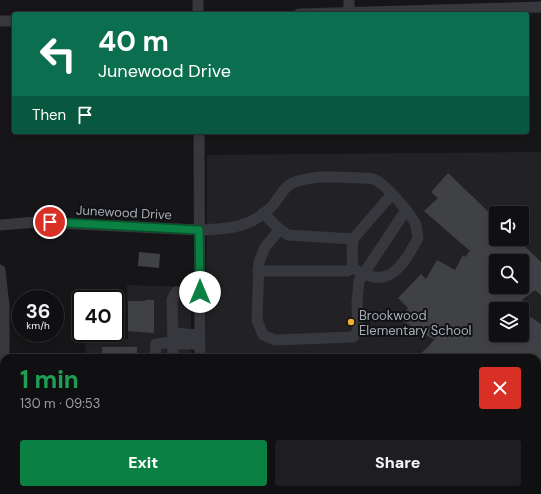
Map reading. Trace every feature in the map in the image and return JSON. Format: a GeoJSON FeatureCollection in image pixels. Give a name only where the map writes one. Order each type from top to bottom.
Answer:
{"type":"FeatureCollection","features":[{"type":"Feature","properties":{"kind":"street"},"geometry":{"type":"LineString","coordinates":[[198,0],[198,12]]}},
{"type":"Feature","properties":{"kind":"street"},"geometry":{"type":"LineString","coordinates":[[349,0],[349,12]]}},
{"type":"Feature","properties":{"kind":"street"},"geometry":{"type":"LineString","coordinates":[[381,12],[541,7]]}},
{"type":"Feature","properties":{"kind":"street"},"geometry":{"type":"LineString","coordinates":[[0,21],[12,21]]}},
{"type":"Feature","properties":{"kind":"street"},"geometry":{"type":"LineString","coordinates":[[199,134],[200,354]]}},
{"type":"Feature","properties":{"kind":"street","name":"Junewood Drive"},"geometry":{"type":"LineString","coordinates":[[0,225],[37,222],[199,230],[226,229],[251,223],[273,205],[286,188],[293,182],[307,178],[374,179],[392,194],[406,210],[416,224],[418,238],[399,269],[382,278],[363,275]]}},
{"type":"Feature","properties":{"kind":"street"},"geometry":{"type":"LineString","coordinates":[[363,275],[354,268],[352,254],[353,239],[392,194]]}},
{"type":"Feature","properties":{"kind":"street"},"geometry":{"type":"LineString","coordinates":[[278,228],[265,247],[259,262],[257,320],[263,335],[275,340],[353,337],[358,331],[357,302],[359,281],[406,210]]}},
{"type":"Feature","properties":{"kind":"street"},"geometry":{"type":"LineString","coordinates":[[263,213],[278,228],[288,235],[353,239]]}},
{"type":"Feature","properties":{"kind":"street"},"geometry":{"type":"LineString","coordinates":[[258,271],[347,271],[354,268]]}},
{"type":"Feature","properties":{"kind":"street"},"geometry":{"type":"LineString","coordinates":[[0,270],[4,306],[4,354]]}},
{"type":"Feature","properties":{"kind":"street"},"geometry":{"type":"LineString","coordinates":[[173,354],[172,300],[176,292],[200,292]]}},
{"type":"Feature","properties":{"kind":"street"},"geometry":{"type":"LineString","coordinates":[[155,354],[156,344],[173,340],[200,339]]}},
{"type":"Feature","properties":{"kind":"shaded area","name":"Brookwood Elementary School"},"geometry":{"type":"Polygon","coordinates":[[[541,152],[541,354],[206,354],[207,155],[541,152]]]}},
{"type":"Feature","properties":{"kind":"shaded area"},"geometry":{"type":"Polygon","coordinates":[[[127,285],[191,287],[191,354],[86,354],[85,342],[124,342],[124,339],[128,339],[127,285]]]}},
{"type":"Feature","properties":{"kind":"building","name":"Brookwood Elementary School"},"geometry":{"type":"Polygon","coordinates":[[[448,173],[489,212],[489,246],[524,246],[541,262],[541,295],[535,290],[522,300],[525,302],[489,302],[489,342],[529,342],[529,316],[541,324],[541,354],[420,354],[441,331],[433,339],[401,320],[408,308],[398,298],[421,274],[426,279],[437,260],[455,270],[463,255],[465,257],[470,251],[424,211],[438,198],[431,192],[448,173]]]}},
{"type":"Feature","properties":{"kind":"building"},"geometry":{"type":"Polygon","coordinates":[[[139,252],[160,254],[159,268],[138,266],[139,252]]]}},
{"type":"Feature","properties":{"kind":"building"},"geometry":{"type":"Polygon","coordinates":[[[154,300],[154,333],[128,331],[128,301],[154,300]]]}},
{"type":"Feature","properties":{"kind":"building"},"geometry":{"type":"Polygon","coordinates":[[[102,347],[137,347],[137,354],[103,354],[102,347]]]}},
{"type":"Feature","properties":{"kind":"place","name":"Brookwood Elementary School"},"geometry":{"type":"Point","coordinates":[351,322]}},
{"type":"Feature","properties":{"kind":"route"},"geometry":{"type":"LineString","coordinates":[[50,222],[199,230],[200,292]]}}]}
